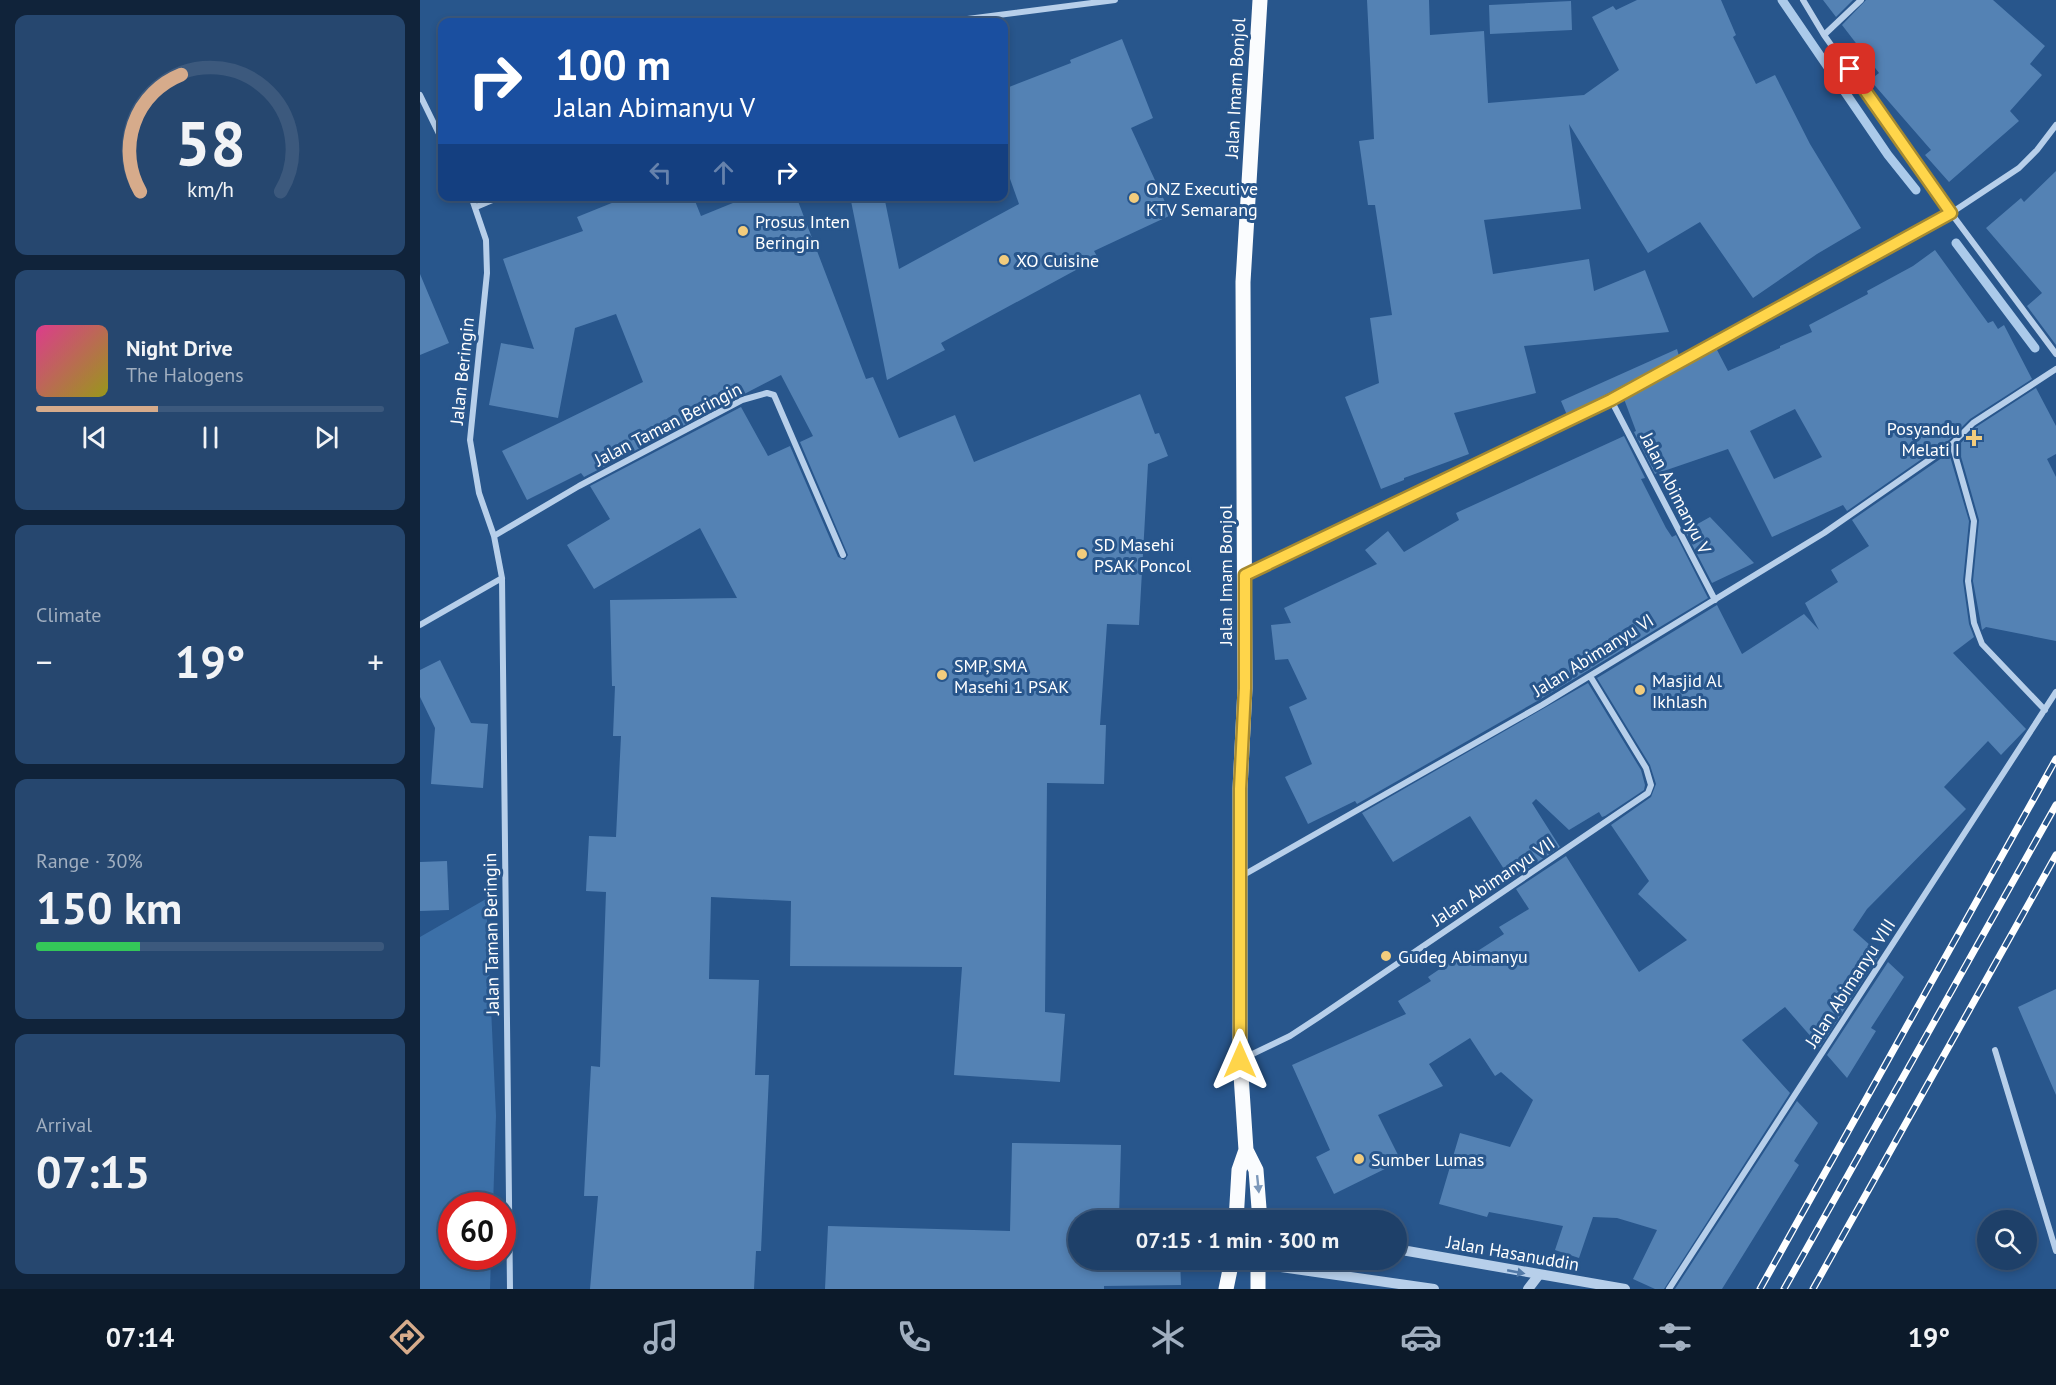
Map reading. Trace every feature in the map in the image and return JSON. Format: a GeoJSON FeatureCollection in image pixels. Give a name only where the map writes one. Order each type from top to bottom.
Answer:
{"type":"FeatureCollection","features":[{"type":"Feature","properties":{"kind":"main road","name":"Jalan Imam Bonjol"},"geometry":{"type":"LineString","coordinates":[[1259,1210],[1256,1170],[1246,1150],[1240,1060],[1240,789],[1245,688],[1243,282],[1260,0]]}},
{"type":"Feature","properties":{"kind":"main road","name":"Jalan Imam Bonjol"},"geometry":{"type":"LineString","coordinates":[[1239,1210],[1239,1170],[1246,1150]]}},
{"type":"Feature","properties":{"kind":"main road"},"geometry":{"type":"LineString","coordinates":[[1226,1289],[1230,1270]]}},
{"type":"Feature","properties":{"kind":"main road"},"geometry":{"type":"LineString","coordinates":[[1258,1270],[1258,1289]]}},
{"type":"Feature","properties":{"kind":"street"},"geometry":{"type":"LineString","coordinates":[[975,18],[1115,0]]}},
{"type":"Feature","properties":{"kind":"street"},"geometry":{"type":"LineString","coordinates":[[1803,0],[1824,35],[1951,213],[2056,354]]}},
{"type":"Feature","properties":{"kind":"street"},"geometry":{"type":"LineString","coordinates":[[1824,35],[1861,0]]}},
{"type":"Feature","properties":{"kind":"street"},"geometry":{"type":"LineString","coordinates":[[420,95],[438,132]]}},
{"type":"Feature","properties":{"kind":"street"},"geometry":{"type":"LineString","coordinates":[[1245,575],[1611,400],[1951,213],[2019,168],[2037,150],[2056,125]]}},
{"type":"Feature","properties":{"kind":"street","name":"Jalan Beringin"},"geometry":{"type":"LineString","coordinates":[[473,201],[486,240],[487,273],[470,440],[479,494],[494,536]]}},
{"type":"Feature","properties":{"kind":"street"},"geometry":{"type":"LineString","coordinates":[[476,207],[490,201]]}},
{"type":"Feature","properties":{"kind":"street","name":"Jalan Abimanyu VI"},"geometry":{"type":"LineString","coordinates":[[1240,877],[1590,676],[1824,533],[1952,444],[1974,423],[2056,369]]}},
{"type":"Feature","properties":{"kind":"street","name":"Jalan Taman Beringin"},"geometry":{"type":"LineString","coordinates":[[510,1289],[502,578],[494,536],[579,486],[742,400],[767,393],[774,395],[843,555]]}},
{"type":"Feature","properties":{"kind":"street","name":"Jalan Abimanyu V"},"geometry":{"type":"LineString","coordinates":[[1611,400],[1714,600]]}},
{"type":"Feature","properties":{"kind":"street"},"geometry":{"type":"LineString","coordinates":[[1952,444],[1974,521],[1968,581],[1977,634],[1982,644],[2045,710]]}},
{"type":"Feature","properties":{"kind":"street"},"geometry":{"type":"LineString","coordinates":[[420,625],[502,578]]}},
{"type":"Feature","properties":{"kind":"street","name":"Jalan Abimanyu VII"},"geometry":{"type":"LineString","coordinates":[[1240,1060],[1290,1036],[1648,793],[1651,785],[1646,768],[1590,676]]}},
{"type":"Feature","properties":{"kind":"street","name":"Jalan Abimanyu VIII"},"geometry":{"type":"LineString","coordinates":[[1669,1289],[2056,692]]}},
{"type":"Feature","properties":{"kind":"street"},"geometry":{"type":"LineString","coordinates":[[1995,1050],[2056,1251]]}},
{"type":"Feature","properties":{"kind":"street","name":"Jalan Hasanuddin"},"geometry":{"type":"LineString","coordinates":[[1407,1251],[1538,1276],[1625,1289]]}},
{"type":"Feature","properties":{"kind":"street"},"geometry":{"type":"LineString","coordinates":[[1315,1270],[1434,1289]]}},
{"type":"Feature","properties":{"kind":"street"},"geometry":{"type":"LineString","coordinates":[[1528,1289],[1538,1276]]}},
{"type":"Feature","properties":{"kind":"shaded area"},"geometry":{"type":"Polygon","coordinates":[[[486,899],[496,1116],[493,1192],[438,1192],[438,1270],[491,1270],[490,1289],[420,1289],[420,937],[486,899]]]}},
{"type":"Feature","properties":{"kind":"building"},"geometry":{"type":"Polygon","coordinates":[[[1367,0],[1429,0],[1430,35],[1484,31],[1488,103],[1584,95],[1619,70],[1592,17],[1613,6],[1616,10],[1637,0],[1721,0],[1736,35],[1733,37],[1756,84],[1775,75],[1810,144],[1861,228],[1817,254],[1753,298],[1700,222],[1648,253],[1569,124],[1581,209],[1484,220],[1493,274],[1589,259],[1594,291],[1645,270],[1669,332],[1524,346],[1536,393],[1454,413],[1469,454],[1381,489],[1345,397],[1379,383],[1370,318],[1392,315],[1375,205],[1368,205],[1359,141],[1374,139],[1367,0]]]}},
{"type":"Feature","properties":{"kind":"building"},"geometry":{"type":"Polygon","coordinates":[[[1823,0],[1853,0],[1836,17],[1823,0]]]}},
{"type":"Feature","properties":{"kind":"building"},"geometry":{"type":"Polygon","coordinates":[[[1866,0],[1993,0],[2045,46],[2030,64],[2042,75],[2010,111],[2019,121],[1949,182],[1925,155],[1931,150],[1870,80],[1879,73],[1842,25],[1866,0]]]}},
{"type":"Feature","properties":{"kind":"building"},"geometry":{"type":"Polygon","coordinates":[[[1571,1],[1572,30],[1490,34],[1489,5],[1571,1]]]}},
{"type":"Feature","properties":{"kind":"building"},"geometry":{"type":"Polygon","coordinates":[[[1122,39],[1153,118],[1131,128],[1171,215],[1094,251],[1098,258],[941,343],[945,350],[887,380],[851,201],[885,201],[899,269],[1019,204],[1008,173],[1008,87],[1071,63],[1070,60],[1122,39]]]}},
{"type":"Feature","properties":{"kind":"building"},"geometry":{"type":"Polygon","coordinates":[[[2056,171],[2056,345],[2027,306],[2042,293],[1986,228],[2021,198],[2024,202],[2056,171]]]}},
{"type":"Feature","properties":{"kind":"building"},"geometry":{"type":"Polygon","coordinates":[[[617,201],[695,201],[701,216],[738,201],[798,201],[866,379],[873,377],[899,438],[955,415],[974,462],[1140,394],[1155,434],[1159,433],[1168,456],[1148,464],[1139,625],[1107,624],[1100,725],[1106,725],[1104,784],[1047,783],[1045,1012],[1065,1014],[1060,1082],[954,1075],[962,967],[790,966],[791,901],[711,897],[709,979],[759,980],[755,1075],[769,1075],[761,1251],[756,1251],[754,1289],[590,1289],[598,1196],[584,1196],[591,1066],[600,1067],[606,892],[586,891],[589,836],[616,837],[621,736],[613,736],[615,686],[612,686],[610,600],[737,598],[700,528],[594,589],[567,545],[610,519],[590,486],[741,407],[768,456],[790,446],[838,557],[845,560],[848,555],[800,442],[813,436],[781,375],[584,477],[581,473],[527,500],[502,451],[643,382],[616,314],[575,328],[558,418],[489,405],[501,343],[534,349],[503,259],[583,231],[577,217],[617,201]]]}},
{"type":"Feature","properties":{"kind":"building"},"geometry":{"type":"Polygon","coordinates":[[[1935,250],[1988,323],[1993,321],[1998,329],[2004,325],[2032,379],[1970,419],[1949,440],[1847,511],[1843,505],[1772,537],[1728,449],[1655,474],[1634,432],[1636,431],[1624,399],[1622,400],[1716,348],[1728,371],[1780,348],[1812,332],[1809,325],[1868,294],[1867,291],[1913,266],[1935,250]],[[1795,409],[1750,431],[1774,479],[1822,457],[1795,409]]]}},
{"type":"Feature","properties":{"kind":"building"},"geometry":{"type":"Polygon","coordinates":[[[420,274],[449,343],[420,355],[420,274]]]}},
{"type":"Feature","properties":{"kind":"building"},"geometry":{"type":"Polygon","coordinates":[[[1677,349],[1679,356],[1567,415],[1561,401],[1677,349]]]}},
{"type":"Feature","properties":{"kind":"building"},"geometry":{"type":"Polygon","coordinates":[[[2036,388],[2056,426],[2056,454],[2047,459],[2056,477],[2056,641],[1986,627],[1982,630],[1973,581],[1979,520],[1958,446],[1976,427],[2036,388]]]}},
{"type":"Feature","properties":{"kind":"building"},"geometry":{"type":"Polygon","coordinates":[[[1624,436],[1645,478],[1641,479],[1666,528],[1672,537],[1676,535],[1708,598],[1539,700],[1357,804],[1355,801],[1308,824],[1285,777],[1312,764],[1289,707],[1307,699],[1288,659],[1275,660],[1271,625],[1291,623],[1284,608],[1377,564],[1365,550],[1388,531],[1404,552],[1459,520],[1456,513],[1624,436]]]}},
{"type":"Feature","properties":{"kind":"building"},"geometry":{"type":"Polygon","coordinates":[[[1949,453],[1969,521],[1963,581],[1969,624],[1974,637],[1953,653],[2026,729],[2001,755],[1988,741],[1944,787],[1966,809],[1867,909],[1853,930],[1880,954],[1820,1047],[1785,1007],[1742,1040],[1790,1093],[1664,1289],[1655,1289],[1633,1279],[1657,1230],[1617,1218],[1593,1217],[1579,1258],[1555,1250],[1563,1226],[1489,1212],[1487,1217],[1439,1204],[1460,1133],[1510,1147],[1533,1100],[1501,1072],[1495,1076],[1470,1038],[1429,1064],[1443,1086],[1378,1115],[1401,1161],[1334,1194],[1316,1157],[1330,1150],[1292,1065],[1406,1014],[1398,1001],[1431,981],[1428,977],[1456,958],[1459,963],[1504,934],[1499,927],[1529,909],[1516,889],[1566,856],[1639,972],[1687,940],[1638,894],[1649,881],[1611,825],[1651,797],[1656,784],[1650,765],[1597,678],[1717,605],[1742,654],[1804,614],[1819,630],[1805,603],[1838,582],[1831,570],[1869,546],[1852,520],[1949,453]]]}},
{"type":"Feature","properties":{"kind":"building"},"geometry":{"type":"Polygon","coordinates":[[[1710,517],[1754,563],[1712,583],[1685,531],[1710,517]]]}},
{"type":"Feature","properties":{"kind":"building"},"geometry":{"type":"Polygon","coordinates":[[[440,660],[471,723],[488,724],[483,788],[431,784],[435,728],[420,697],[420,670],[440,660]]]}},
{"type":"Feature","properties":{"kind":"building"},"geometry":{"type":"Polygon","coordinates":[[[1588,683],[1641,770],[1644,790],[1605,816],[1602,817],[1599,812],[1569,830],[1536,799],[1532,803],[1560,847],[1511,880],[1470,816],[1393,862],[1362,813],[1588,683]]]}},
{"type":"Feature","properties":{"kind":"building"},"geometry":{"type":"Polygon","coordinates":[[[447,861],[449,910],[420,911],[420,862],[447,861]]]}},
{"type":"Feature","properties":{"kind":"building"},"geometry":{"type":"Polygon","coordinates":[[[1888,962],[1904,977],[1871,1028],[1876,1031],[1847,1078],[1827,1055],[1888,962]]]}},
{"type":"Feature","properties":{"kind":"building"},"geometry":{"type":"Polygon","coordinates":[[[2056,989],[2056,1095],[2018,1007],[2056,989]]]}},
{"type":"Feature","properties":{"kind":"building"},"geometry":{"type":"Polygon","coordinates":[[[1797,1101],[1818,1123],[1794,1161],[1799,1165],[1722,1289],[1675,1289],[1797,1101]]]}},
{"type":"Feature","properties":{"kind":"building"},"geometry":{"type":"Polygon","coordinates":[[[1012,1143],[1121,1145],[1119,1210],[1068,1210],[1068,1270],[1180,1270],[1181,1285],[1104,1286],[1104,1289],[825,1289],[828,1226],[1010,1231],[1012,1143]]]}},
{"type":"Feature","properties":{"kind":"waterway"},"geometry":{"type":"LineString","coordinates":[[1782,0],[1888,155],[1916,190]]}},
{"type":"Feature","properties":{"kind":"waterway"},"geometry":{"type":"LineString","coordinates":[[1956,243],[2035,348]]}},
{"type":"Feature","properties":{"kind":"railway"},"geometry":{"type":"LineString","coordinates":[[1760,1289],[2056,759]]}},
{"type":"Feature","properties":{"kind":"railway"},"geometry":{"type":"LineString","coordinates":[[1784,1289],[2056,805]]}},
{"type":"Feature","properties":{"kind":"railway"},"geometry":{"type":"LineString","coordinates":[[1813,1289],[2056,855]]}},
{"type":"Feature","properties":{"kind":"place","name":"ONZ Executive KTV Semarang"},"geometry":{"type":"Point","coordinates":[1134,198]}},
{"type":"Feature","properties":{"kind":"place","name":"Prosus Inten Beringin"},"geometry":{"type":"Point","coordinates":[743,231]}},
{"type":"Feature","properties":{"kind":"place","name":"XO Cuisine"},"geometry":{"type":"Point","coordinates":[1004,260]}},
{"type":"Feature","properties":{"kind":"place","name":"Posyandu Melati I"},"geometry":{"type":"Point","coordinates":[1974,438]}},
{"type":"Feature","properties":{"kind":"place","name":"SD Masehi PSAK Poncol"},"geometry":{"type":"Point","coordinates":[1082,554]}},
{"type":"Feature","properties":{"kind":"place","name":"SMP, SMA Masehi 1 PSAK"},"geometry":{"type":"Point","coordinates":[942,675]}},
{"type":"Feature","properties":{"kind":"place","name":"Masjid Al Ikhlash"},"geometry":{"type":"Point","coordinates":[1640,690]}},
{"type":"Feature","properties":{"kind":"place","name":"Gudeg Abimanyu"},"geometry":{"type":"Point","coordinates":[1386,956]}},
{"type":"Feature","properties":{"kind":"place","name":"Sumber Lumas"},"geometry":{"type":"Point","coordinates":[1359,1159]}},
{"type":"Feature","properties":{"kind":"route"},"geometry":{"type":"LineString","coordinates":[[1240,1060],[1240,789],[1245,688],[1245,575],[1611,400],[1951,213],[1850,69]]}}]}
